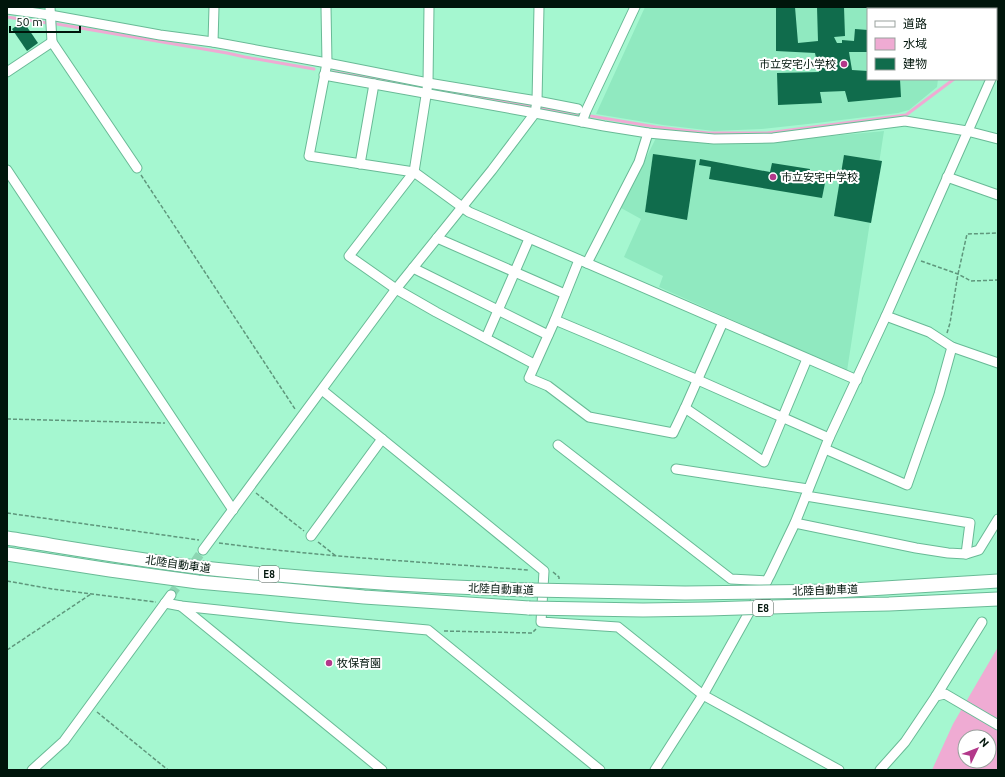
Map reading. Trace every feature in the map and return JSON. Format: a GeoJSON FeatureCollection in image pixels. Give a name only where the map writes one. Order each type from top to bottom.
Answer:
{"type":"FeatureCollection","features":[{"type":"Feature","properties":{"kind":"highway","name":"北陸自動車道"},"geometry":{"type":"LineString","coordinates":[[7,538],[212,569],[452,588],[685,593],[836,591],[998,581]]}},
{"type":"Feature","properties":{"kind":"highway","name":"北陸自動車道"},"geometry":{"type":"LineString","coordinates":[[7,554],[198,582],[364,597],[529,608],[636,610],[708,609],[889,604],[998,599]]}},
{"type":"Feature","properties":{"kind":"street"},"geometry":{"type":"LineString","coordinates":[[213,42],[214,7]]}},
{"type":"Feature","properties":{"kind":"street"},"geometry":{"type":"LineString","coordinates":[[326,7],[327,63],[309,156],[414,172],[469,212],[857,380]]}},
{"type":"Feature","properties":{"kind":"street"},"geometry":{"type":"LineString","coordinates":[[430,7],[427,94],[414,172],[349,256],[396,289],[534,364]]}},
{"type":"Feature","properties":{"kind":"street"},"geometry":{"type":"LineString","coordinates":[[203,550],[396,289],[536,113],[539,7]]}},
{"type":"Feature","properties":{"kind":"street"},"geometry":{"type":"LineString","coordinates":[[582,122],[582,110],[635,7]]}},
{"type":"Feature","properties":{"kind":"street"},"geometry":{"type":"LineString","coordinates":[[7,9],[50,11],[160,35],[213,42],[428,83],[582,110]]}},
{"type":"Feature","properties":{"kind":"street"},"geometry":{"type":"LineString","coordinates":[[50,11],[52,42],[137,168]]}},
{"type":"Feature","properties":{"kind":"street"},"geometry":{"type":"LineString","coordinates":[[7,72],[52,42]]}},
{"type":"Feature","properties":{"kind":"street"},"geometry":{"type":"LineString","coordinates":[[324,75],[648,133],[714,139],[773,138],[905,121],[967,131],[998,139]]}},
{"type":"Feature","properties":{"kind":"street"},"geometry":{"type":"LineString","coordinates":[[655,770],[703,694],[767,581],[795,523],[829,438],[886,316],[991,80]]}},
{"type":"Feature","properties":{"kind":"street"},"geometry":{"type":"LineString","coordinates":[[360,164],[374,84]]}},
{"type":"Feature","properties":{"kind":"street"},"geometry":{"type":"LineString","coordinates":[[648,133],[639,162],[565,294],[529,378],[548,386],[589,417],[673,434],[723,322]]}},
{"type":"Feature","properties":{"kind":"street"},"geometry":{"type":"LineString","coordinates":[[7,170],[233,510]]}},
{"type":"Feature","properties":{"kind":"street"},"geometry":{"type":"LineString","coordinates":[[947,177],[998,195]]}},
{"type":"Feature","properties":{"kind":"street"},"geometry":{"type":"LineString","coordinates":[[438,238],[565,294]]}},
{"type":"Feature","properties":{"kind":"street"},"geometry":{"type":"LineString","coordinates":[[486,338],[529,239]]}},
{"type":"Feature","properties":{"kind":"street"},"geometry":{"type":"LineString","coordinates":[[413,268],[548,335]]}},
{"type":"Feature","properties":{"kind":"street"},"geometry":{"type":"LineString","coordinates":[[886,316],[929,332],[952,347],[998,363]]}},
{"type":"Feature","properties":{"kind":"street"},"geometry":{"type":"LineString","coordinates":[[555,320],[698,380],[829,438]]}},
{"type":"Feature","properties":{"kind":"street"},"geometry":{"type":"LineString","coordinates":[[825,449],[907,485],[939,394],[952,347]]}},
{"type":"Feature","properties":{"kind":"street"},"geometry":{"type":"LineString","coordinates":[[685,408],[764,462],[807,359]]}},
{"type":"Feature","properties":{"kind":"street"},"geometry":{"type":"LineString","coordinates":[[322,390],[544,571],[541,622],[618,627],[703,694],[839,770]]}},
{"type":"Feature","properties":{"kind":"street"},"geometry":{"type":"LineString","coordinates":[[311,536],[382,439]]}},
{"type":"Feature","properties":{"kind":"street"},"geometry":{"type":"LineString","coordinates":[[558,445],[731,579],[767,581]]}},
{"type":"Feature","properties":{"kind":"street"},"geometry":{"type":"LineString","coordinates":[[676,469],[970,523],[966,554]]}},
{"type":"Feature","properties":{"kind":"street"},"geometry":{"type":"LineString","coordinates":[[795,523],[916,548],[966,554],[979,550],[998,518]]}},
{"type":"Feature","properties":{"kind":"street"},"geometry":{"type":"LineString","coordinates":[[32,770],[64,741],[168,599],[181,606],[382,770]]}},
{"type":"Feature","properties":{"kind":"street"},"geometry":{"type":"LineString","coordinates":[[181,606],[428,630],[600,770]]}},
{"type":"Feature","properties":{"kind":"street"},"geometry":{"type":"LineString","coordinates":[[880,770],[905,742],[936,696],[982,622]]}},
{"type":"Feature","properties":{"kind":"street"},"geometry":{"type":"LineString","coordinates":[[936,696],[945,694],[998,725]]}},
{"type":"Feature","properties":{"kind":"path"},"geometry":{"type":"LineString","coordinates":[[137,168],[301,418]]}},
{"type":"Feature","properties":{"kind":"path"},"geometry":{"type":"LineString","coordinates":[[944,342],[950,324],[958,274],[967,234],[998,233]]}},
{"type":"Feature","properties":{"kind":"path"},"geometry":{"type":"LineString","coordinates":[[912,257],[958,274],[971,281],[998,280]]}},
{"type":"Feature","properties":{"kind":"path"},"geometry":{"type":"LineString","coordinates":[[7,419],[175,423]]}},
{"type":"Feature","properties":{"kind":"path"},"geometry":{"type":"LineString","coordinates":[[249,488],[336,556]]}},
{"type":"Feature","properties":{"kind":"path"},"geometry":{"type":"LineString","coordinates":[[7,513],[257,548],[336,556],[544,571]]}},
{"type":"Feature","properties":{"kind":"path"},"geometry":{"type":"LineString","coordinates":[[553,572],[559,577],[559,583]]}},
{"type":"Feature","properties":{"kind":"path"},"geometry":{"type":"LineString","coordinates":[[7,581],[91,594],[168,599]]}},
{"type":"Feature","properties":{"kind":"path"},"geometry":{"type":"LineString","coordinates":[[7,650],[91,594]]}},
{"type":"Feature","properties":{"kind":"path"},"geometry":{"type":"LineString","coordinates":[[428,630],[532,633],[541,622]]}},
{"type":"Feature","properties":{"kind":"path"},"geometry":{"type":"LineString","coordinates":[[90,706],[168,770]]}},
{"type":"Feature","properties":{"kind":"shaded area"},"geometry":{"type":"Polygon","coordinates":[[[645,7],[944,7],[867,8],[867,80],[938,80],[937,87],[909,110],[898,113],[817,123],[761,129],[714,131],[663,125],[596,114],[645,7]]]}},
{"type":"Feature","properties":{"kind":"shaded area"},"geometry":{"type":"Polygon","coordinates":[[[884,131],[847,371],[659,287],[663,276],[624,257],[641,219],[621,208],[656,138],[780,141],[884,131]]]}},
{"type":"Feature","properties":{"kind":"water"},"geometry":{"type":"Polygon","coordinates":[[[998,647],[998,770],[932,770],[953,724],[998,647]]]}},
{"type":"Feature","properties":{"kind":"building"},"geometry":{"type":"Polygon","coordinates":[[[776,7],[795,7],[798,43],[818,41],[817,7],[844,7],[845,36],[834,37],[837,43],[842,43],[842,40],[854,41],[855,29],[867,30],[867,52],[849,52],[852,70],[867,71],[867,80],[900,80],[901,97],[848,102],[845,91],[820,92],[822,103],[778,105],[777,73],[819,72],[815,53],[776,51],[776,7]]]}},
{"type":"Feature","properties":{"kind":"building"},"geometry":{"type":"Polygon","coordinates":[[[23,21],[38,43],[27,51],[12,29],[23,21]]]}},
{"type":"Feature","properties":{"kind":"building"},"geometry":{"type":"Polygon","coordinates":[[[653,154],[696,160],[687,220],[645,212],[653,154]]]}},
{"type":"Feature","properties":{"kind":"building"},"geometry":{"type":"Polygon","coordinates":[[[844,155],[882,161],[871,223],[834,216],[844,155]]]}},
{"type":"Feature","properties":{"kind":"building"},"geometry":{"type":"Polygon","coordinates":[[[700,159],[770,172],[772,163],[810,169],[808,180],[825,183],[822,198],[709,179],[711,167],[699,165],[700,159]]]}},
{"type":"Feature","properties":{"kind":"waterway"},"geometry":{"type":"LineString","coordinates":[[7,17],[47,23]]}},
{"type":"Feature","properties":{"kind":"waterway"},"geometry":{"type":"LineString","coordinates":[[57,24],[314,69]]}},
{"type":"Feature","properties":{"kind":"waterway"},"geometry":{"type":"LineString","coordinates":[[333,72],[423,87]]}},
{"type":"Feature","properties":{"kind":"waterway"},"geometry":{"type":"LineString","coordinates":[[437,90],[656,127],[708,133],[767,133],[906,115],[953,80]]}},
{"type":"Feature","properties":{"kind":"tunnel"},"geometry":{"type":"LineString","coordinates":[[171,595],[203,550]]}},
{"type":"Feature","properties":{"kind":"place","name":"市立安宅小学校"},"geometry":{"type":"Point","coordinates":[844,64]}},
{"type":"Feature","properties":{"kind":"place","name":"市立安宅中学校"},"geometry":{"type":"Point","coordinates":[773,177]}},
{"type":"Feature","properties":{"kind":"place","name":"牧保育園"},"geometry":{"type":"Point","coordinates":[329,663]}}]}
